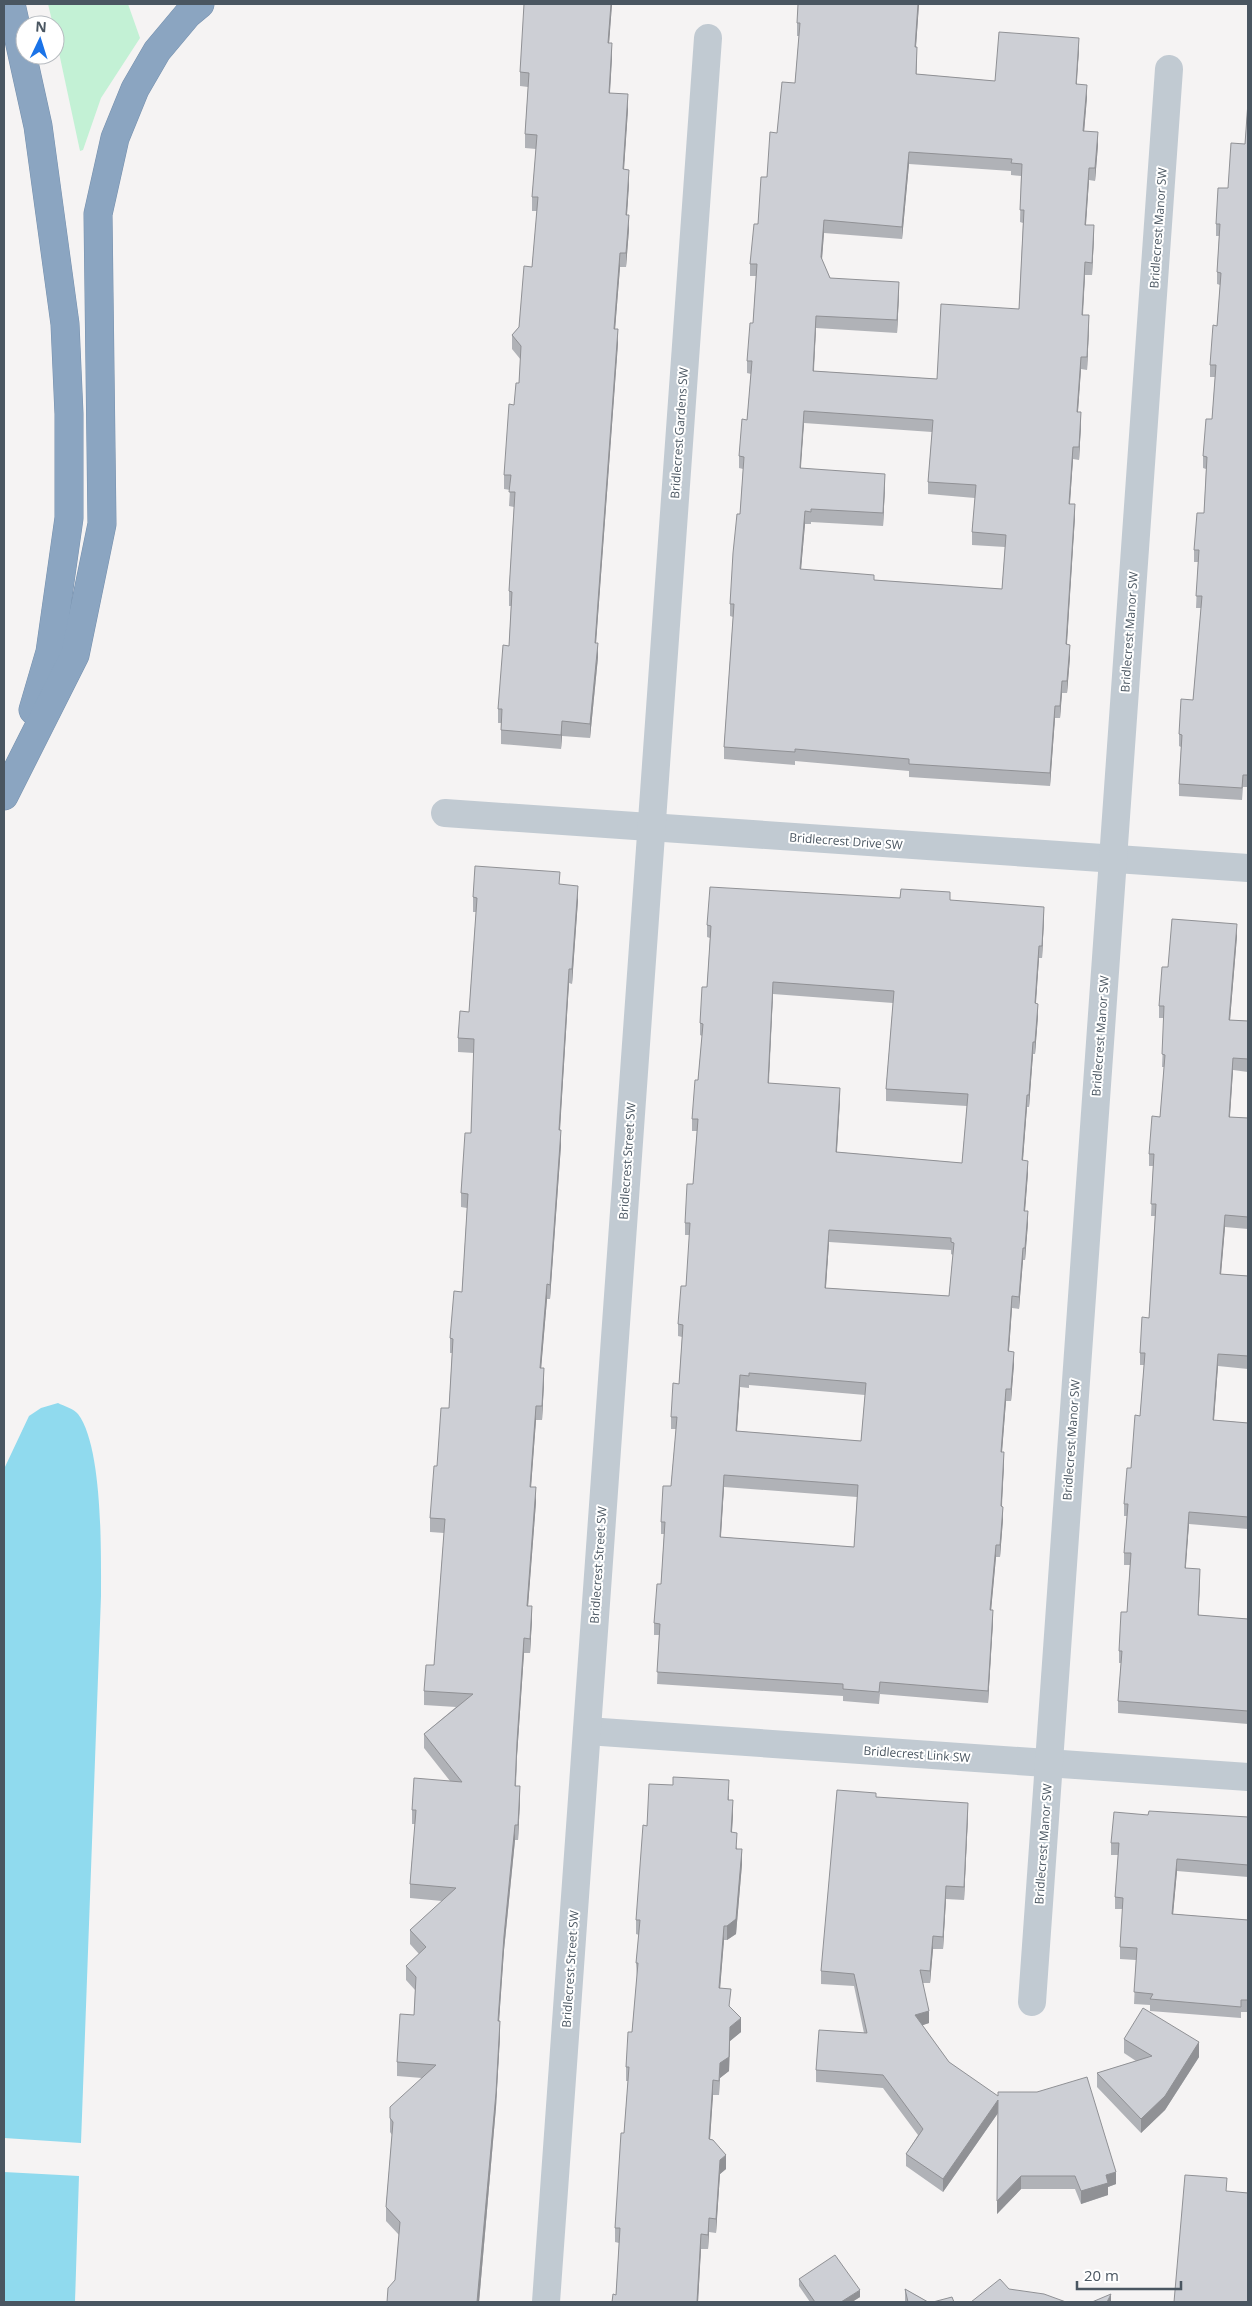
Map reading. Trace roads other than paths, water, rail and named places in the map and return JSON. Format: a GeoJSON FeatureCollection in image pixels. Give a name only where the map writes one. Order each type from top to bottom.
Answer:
{"type":"FeatureCollection","features":[{"type":"Feature","properties":{"kind":"highway"},"geometry":{"type":"LineString","coordinates":[[11,4],[38,126],[65,324],[69,414],[69,518],[50,652],[15,771]]}},
{"type":"Feature","properties":{"kind":"highway"},"geometry":{"type":"LineString","coordinates":[[4,796],[75,655],[102,524],[98,214],[116,138],[135,88],[157,51],[188,14],[200,4]]}},
{"type":"Feature","properties":{"kind":"street","name":"Bridlecrest Gardens SW"},"geometry":{"type":"LineString","coordinates":[[650,827],[708,38]]}},
{"type":"Feature","properties":{"kind":"street","name":"Bridlecrest Manor SW"},"geometry":{"type":"LineString","coordinates":[[1032,2002],[1169,69]]}},
{"type":"Feature","properties":{"kind":"street","name":"Bridlecrest Drive SW"},"geometry":{"type":"LineString","coordinates":[[445,813],[1248,868]]}},
{"type":"Feature","properties":{"kind":"street","name":"Bridlecrest Street SW"},"geometry":{"type":"LineString","coordinates":[[546,2302],[650,827]]}},
{"type":"Feature","properties":{"kind":"street","name":"Bridlecrest Link SW"},"geometry":{"type":"LineString","coordinates":[[587,1731],[1248,1776]]}},
{"type":"Feature","properties":{"kind":"water"},"geometry":{"type":"Polygon","coordinates":[[[58,1403],[76,1412],[86,1430],[92,1450],[96,1475],[100,1528],[101,1596],[81,2143],[4,2138],[4,1469],[29,1416],[41,1408],[58,1403]]]}},
{"type":"Feature","properties":{"kind":"water"},"geometry":{"type":"Polygon","coordinates":[[[4,2172],[79,2176],[75,2302],[4,2302],[4,2172]]]}}]}
